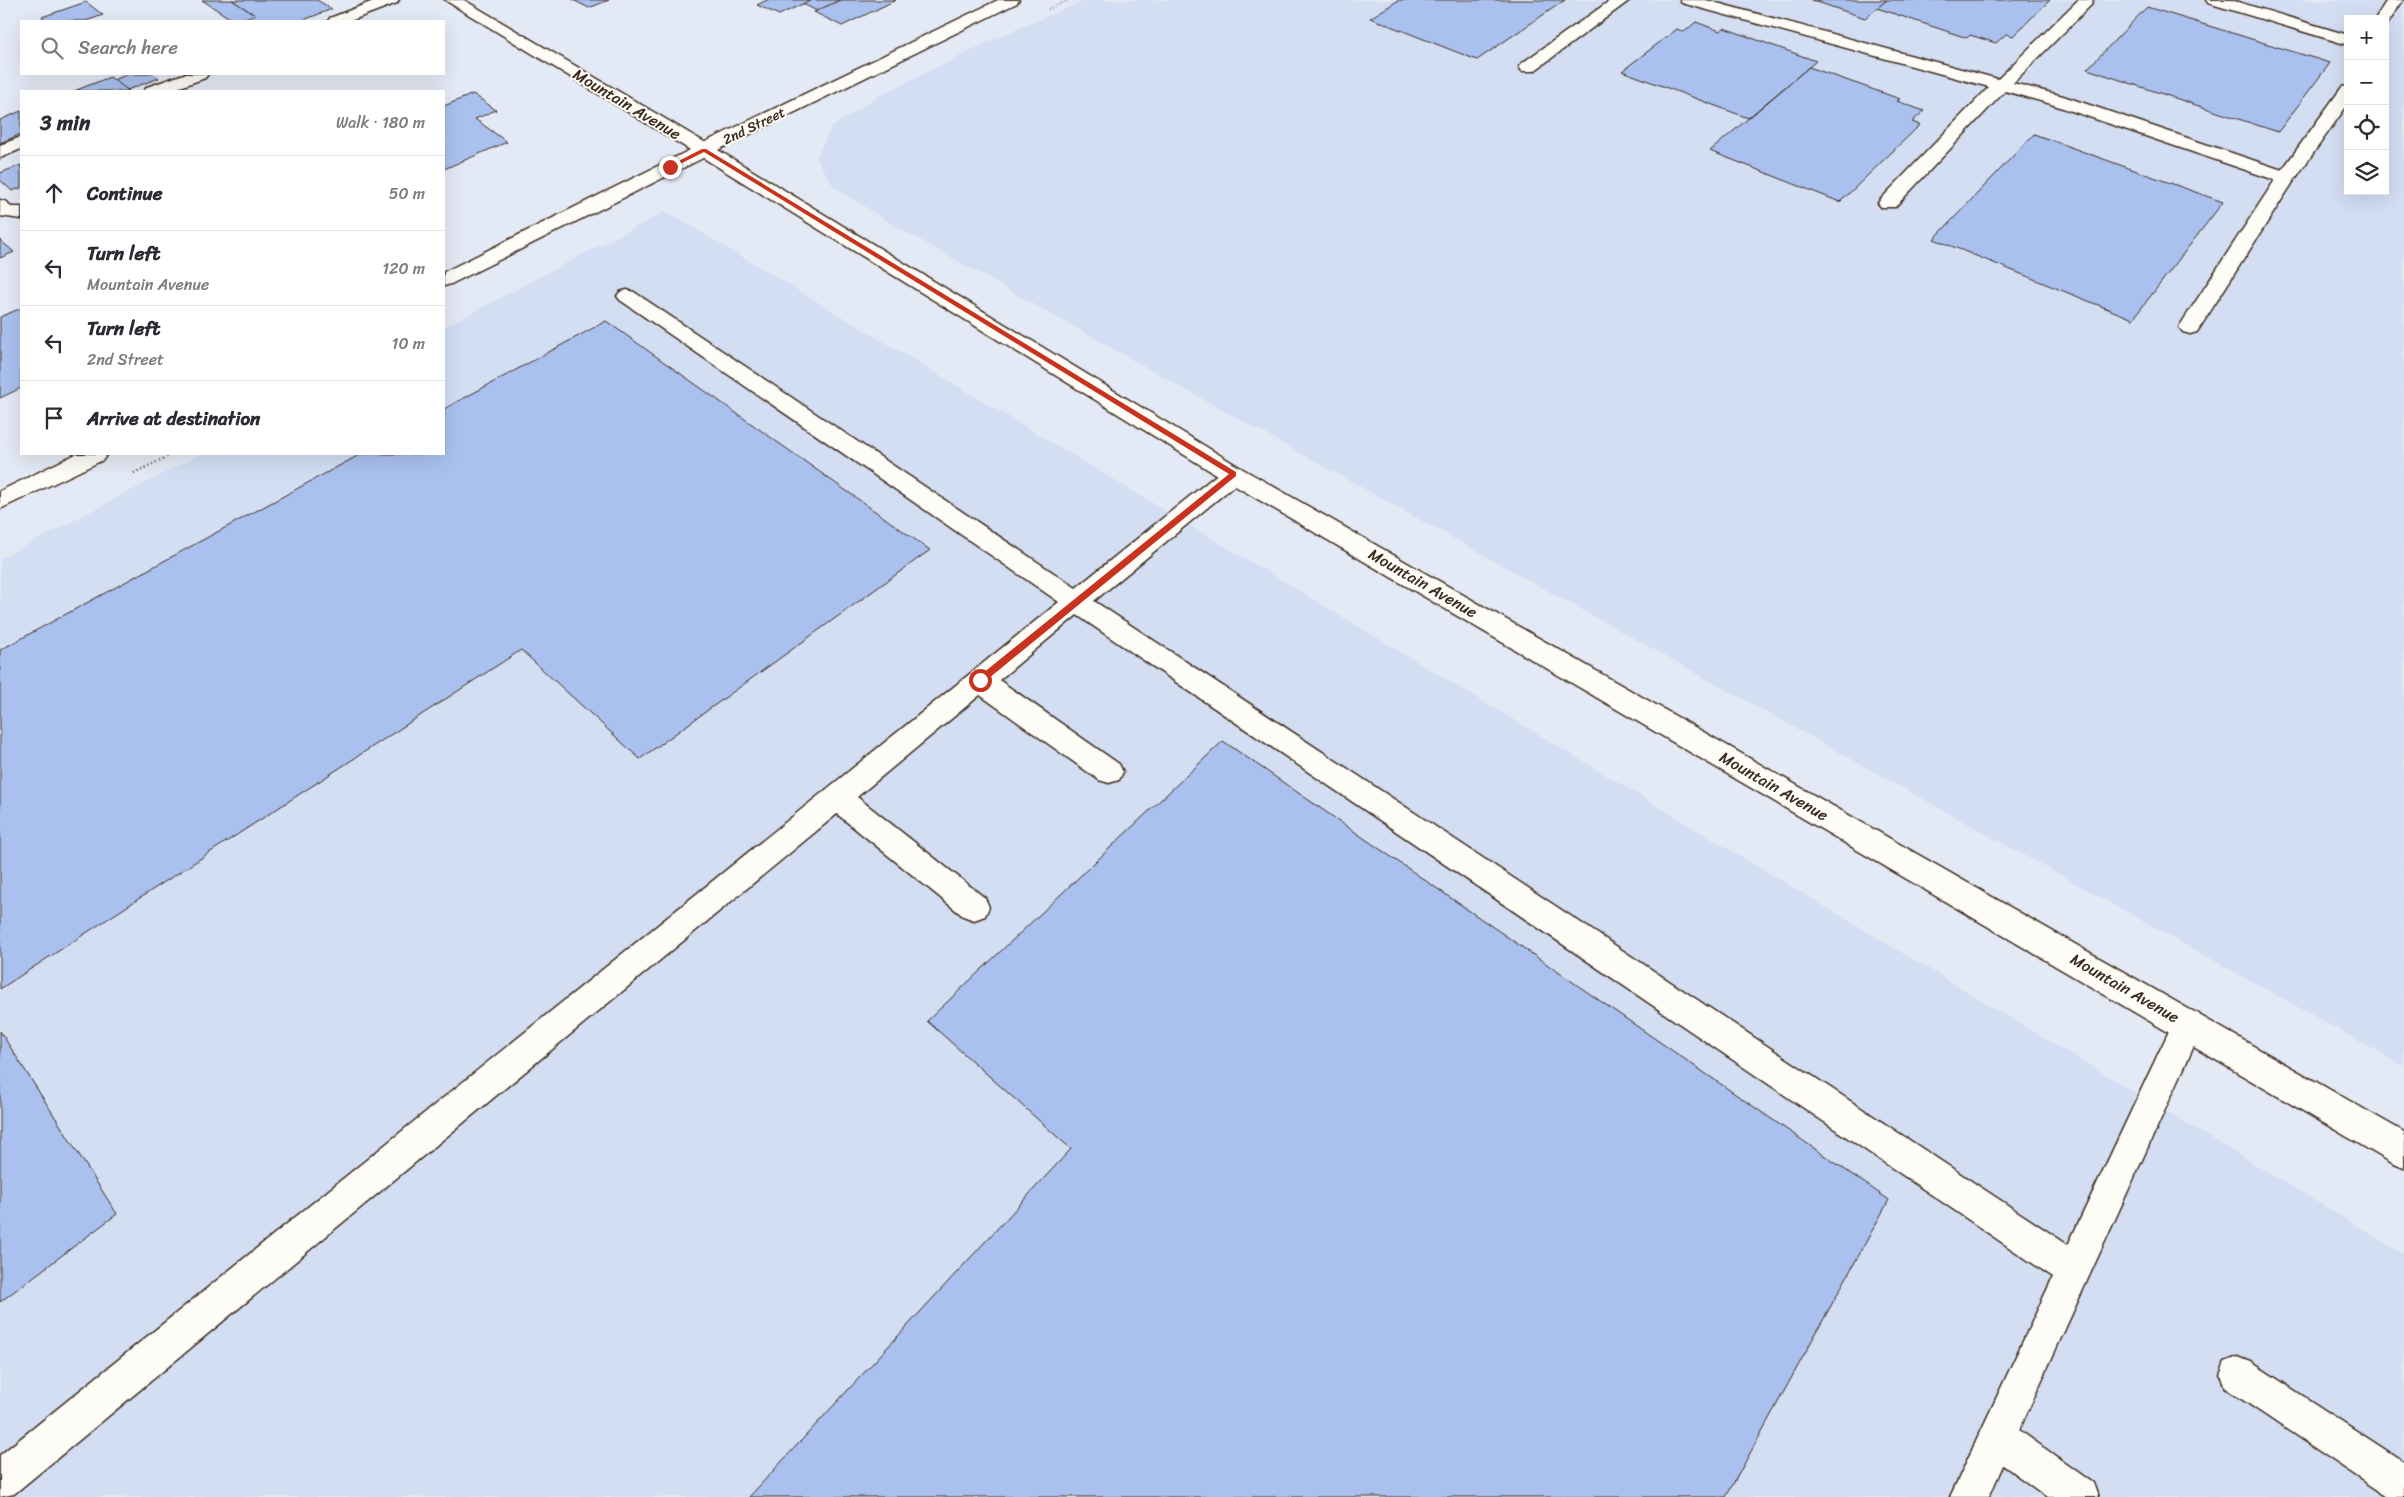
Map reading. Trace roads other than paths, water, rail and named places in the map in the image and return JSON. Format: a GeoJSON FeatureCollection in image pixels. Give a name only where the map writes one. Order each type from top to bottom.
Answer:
{"type":"FeatureCollection","features":[{"type":"Feature","properties":{"kind":"main road"},"geometry":{"type":"LineString","coordinates":[[339,20],[392,0]]}},
{"type":"Feature","properties":{"kind":"main road","name":"Mountain Avenue"},"geometry":{"type":"LineString","coordinates":[[453,0],[704,150],[1233,474],[2404,1150]]}},
{"type":"Feature","properties":{"kind":"main road","name":"2nd Street"},"geometry":{"type":"LineString","coordinates":[[445,280],[1011,0]]}},
{"type":"Feature","properties":{"kind":"main road"},"geometry":{"type":"LineString","coordinates":[[1528,67],[1622,0]]}},
{"type":"Feature","properties":{"kind":"main road"},"geometry":{"type":"LineString","coordinates":[[1688,0],[2057,100],[2286,178]]}},
{"type":"Feature","properties":{"kind":"main road"},"geometry":{"type":"LineString","coordinates":[[2214,0],[2344,39]]}},
{"type":"Feature","properties":{"kind":"main road"},"geometry":{"type":"LineString","coordinates":[[2386,15],[2395,0]]}},
{"type":"Feature","properties":{"kind":"main road"},"geometry":{"type":"LineString","coordinates":[[1888,203],[2001,85],[2086,1]]}},
{"type":"Feature","properties":{"kind":"main road"},"geometry":{"type":"LineString","coordinates":[[156,90],[196,75]]}},
{"type":"Feature","properties":{"kind":"main road"},"geometry":{"type":"LineString","coordinates":[[2190,327],[2286,178],[2344,97]]}},
{"type":"Feature","properties":{"kind":"main road"},"geometry":{"type":"LineString","coordinates":[[0,152],[20,142]]}},
{"type":"Feature","properties":{"kind":"main road"},"geometry":{"type":"LineString","coordinates":[[0,206],[6,212],[20,213]]}},
{"type":"Feature","properties":{"kind":"main road"},"geometry":{"type":"LineString","coordinates":[[627,296],[1077,602],[2074,1270]]}},
{"type":"Feature","properties":{"kind":"main road"},"geometry":{"type":"LineString","coordinates":[[0,501],[93,455]]}},
{"type":"Feature","properties":{"kind":"main road"},"geometry":{"type":"LineString","coordinates":[[0,1480],[1233,474]]}},
{"type":"Feature","properties":{"kind":"main road"},"geometry":{"type":"LineString","coordinates":[[980,680],[1109,772]]}},
{"type":"Feature","properties":{"kind":"main road"},"geometry":{"type":"LineString","coordinates":[[837,798],[974,907]]}},
{"type":"Feature","properties":{"kind":"main road"},"geometry":{"type":"LineString","coordinates":[[1969,1497],[2188,1024]]}},
{"type":"Feature","properties":{"kind":"main road"},"geometry":{"type":"LineString","coordinates":[[2238,1375],[2404,1485]]}},
{"type":"Feature","properties":{"kind":"main road"},"geometry":{"type":"LineString","coordinates":[[1997,1436],[2079,1497]]}}]}
